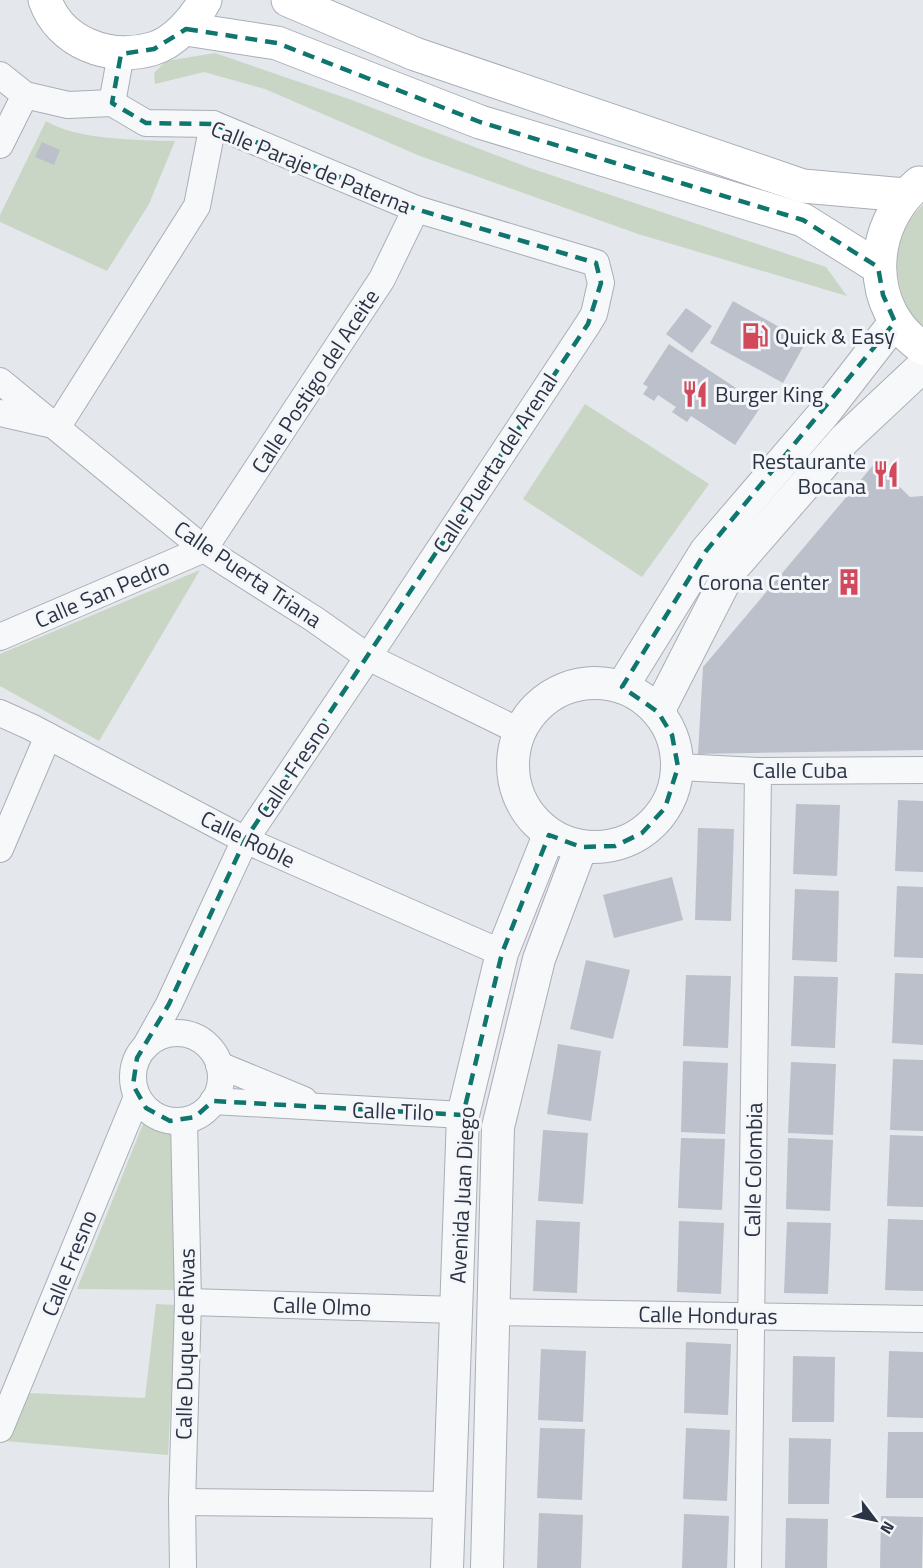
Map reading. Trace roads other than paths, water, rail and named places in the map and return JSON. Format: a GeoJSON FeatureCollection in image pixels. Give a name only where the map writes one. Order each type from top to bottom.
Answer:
{"type":"FeatureCollection","features":[{"type":"Feature","properties":{"kind":"main road"},"geometry":{"type":"LineString","coordinates":[[45,0],[49,13],[70,36],[98,50],[121,54],[154,49],[186,29],[205,0]]}},
{"type":"Feature","properties":{"kind":"main road"},"geometry":{"type":"LineString","coordinates":[[288,0],[415,54],[803,186],[914,188]]}},
{"type":"Feature","properties":{"kind":"main road"},"geometry":{"type":"LineString","coordinates":[[186,29],[277,43],[480,122],[803,220],[878,267]]}},
{"type":"Feature","properties":{"kind":"main road"},"geometry":{"type":"LineString","coordinates":[[914,188],[885,228],[878,267],[883,296],[896,322],[912,341],[923,348]]}},
{"type":"Feature","properties":{"kind":"street"},"geometry":{"type":"LineString","coordinates":[[0,75],[25,95],[68,105],[112,103],[121,54]]}},
{"type":"Feature","properties":{"kind":"street"},"geometry":{"type":"LineString","coordinates":[[0,146],[25,95]]}},
{"type":"Feature","properties":{"kind":"street","name":"Calle Paraje de Paterna"},"geometry":{"type":"LineString","coordinates":[[112,103],[146,123],[213,124],[416,209],[596,263]]}},
{"type":"Feature","properties":{"kind":"street"},"geometry":{"type":"LineString","coordinates":[[0,413],[58,426],[197,206],[213,124]]}},
{"type":"Feature","properties":{"kind":"street","name":"Calle Postigo del Aceite"},"geometry":{"type":"LineString","coordinates":[[204,549],[382,279],[416,209]]}},
{"type":"Feature","properties":{"kind":"street","name":"Calle Puerta del Arenal"},"geometry":{"type":"LineString","coordinates":[[368,657],[594,314],[601,283],[596,263]]}},
{"type":"Feature","properties":{"kind":"street"},"geometry":{"type":"LineString","coordinates":[[622,687],[706,551],[825,412],[896,322]]}},
{"type":"Feature","properties":{"kind":"street"},"geometry":{"type":"LineString","coordinates":[[658,712],[730,571],[844,440],[923,366]]}},
{"type":"Feature","properties":{"kind":"street","name":"Calle Puerta Triana"},"geometry":{"type":"LineString","coordinates":[[0,381],[58,426],[204,549],[314,619],[368,657],[519,730]]}},
{"type":"Feature","properties":{"kind":"street","name":"Calle San Pedro"},"geometry":{"type":"LineString","coordinates":[[0,637],[204,549]]}},
{"type":"Feature","properties":{"kind":"street","name":"Calle Fresno"},"geometry":{"type":"LineString","coordinates":[[145,1047],[169,1004],[244,840],[368,657]]}},
{"type":"Feature","properties":{"kind":"street"},"geometry":{"type":"LineString","coordinates":[[580,683],[622,687],[636,693],[658,712],[672,735],[678,767],[666,808],[642,833],[615,846],[581,847],[549,835],[531,819],[516,792],[512,758],[519,730],[534,709],[557,691],[580,683]]}},
{"type":"Feature","properties":{"kind":"street","name":"Calle Roble"},"geometry":{"type":"LineString","coordinates":[[0,713],[244,840],[502,953]]}},
{"type":"Feature","properties":{"kind":"street"},"geometry":{"type":"LineString","coordinates":[[0,849],[48,736]]}},
{"type":"Feature","properties":{"kind":"street","name":"Calle Cuba"},"geometry":{"type":"LineString","coordinates":[[678,767],[758,771],[923,770]]}},
{"type":"Feature","properties":{"kind":"street","name":"Calle Colombia"},"geometry":{"type":"LineString","coordinates":[[747,1568],[758,771]]}},
{"type":"Feature","properties":{"kind":"street","name":"Avenida Juan Diego"},"geometry":{"type":"LineString","coordinates":[[447,1568],[463,1114],[502,953],[549,835]]}},
{"type":"Feature","properties":{"kind":"street","name":"Avenida Juan Diego"},"geometry":{"type":"LineString","coordinates":[[487,1568],[498,1127],[539,959],[581,847]]}},
{"type":"Feature","properties":{"kind":"street"},"geometry":{"type":"LineString","coordinates":[[180,1033],[193,1036],[213,1053],[219,1065],[221,1077],[219,1090],[213,1101],[206,1111],[184,1121],[170,1121],[157,1117],[146,1108],[133,1085],[133,1071],[137,1058],[155,1039],[168,1034],[180,1033]]}},
{"type":"Feature","properties":{"kind":"street","name":"Calle Tilo"},"geometry":{"type":"LineString","coordinates":[[219,1065],[324,1108]]}},
{"type":"Feature","properties":{"kind":"street","name":"Calle Fresno"},"geometry":{"type":"LineString","coordinates":[[0,1430],[138,1097]]}},
{"type":"Feature","properties":{"kind":"street","name":"Calle Tilo"},"geometry":{"type":"LineString","coordinates":[[213,1101],[463,1114]]}},
{"type":"Feature","properties":{"kind":"street","name":"Calle Duque de Rivas"},"geometry":{"type":"LineString","coordinates":[[183,1568],[182,1502],[188,1302],[184,1121]]}},
{"type":"Feature","properties":{"kind":"street","name":"Calle Olmo"},"geometry":{"type":"LineString","coordinates":[[188,1302],[457,1311]]}},
{"type":"Feature","properties":{"kind":"street","name":"Calle Honduras"},"geometry":{"type":"LineString","coordinates":[[493,1312],[923,1319]]}},
{"type":"Feature","properties":{"kind":"street"},"geometry":{"type":"LineString","coordinates":[[182,1502],[449,1505]]}},
{"type":"Feature","properties":{"kind":"place","name":"Quick & Easy"},"geometry":{"type":"Point","coordinates":[755,336]}},
{"type":"Feature","properties":{"kind":"place","name":"Burger King"},"geometry":{"type":"Point","coordinates":[695,394]}},
{"type":"Feature","properties":{"kind":"place","name":"Restaurante Bocana"},"geometry":{"type":"Point","coordinates":[886,474]}},
{"type":"Feature","properties":{"kind":"place","name":"Corona Center"},"geometry":{"type":"Point","coordinates":[849,582]}}]}
